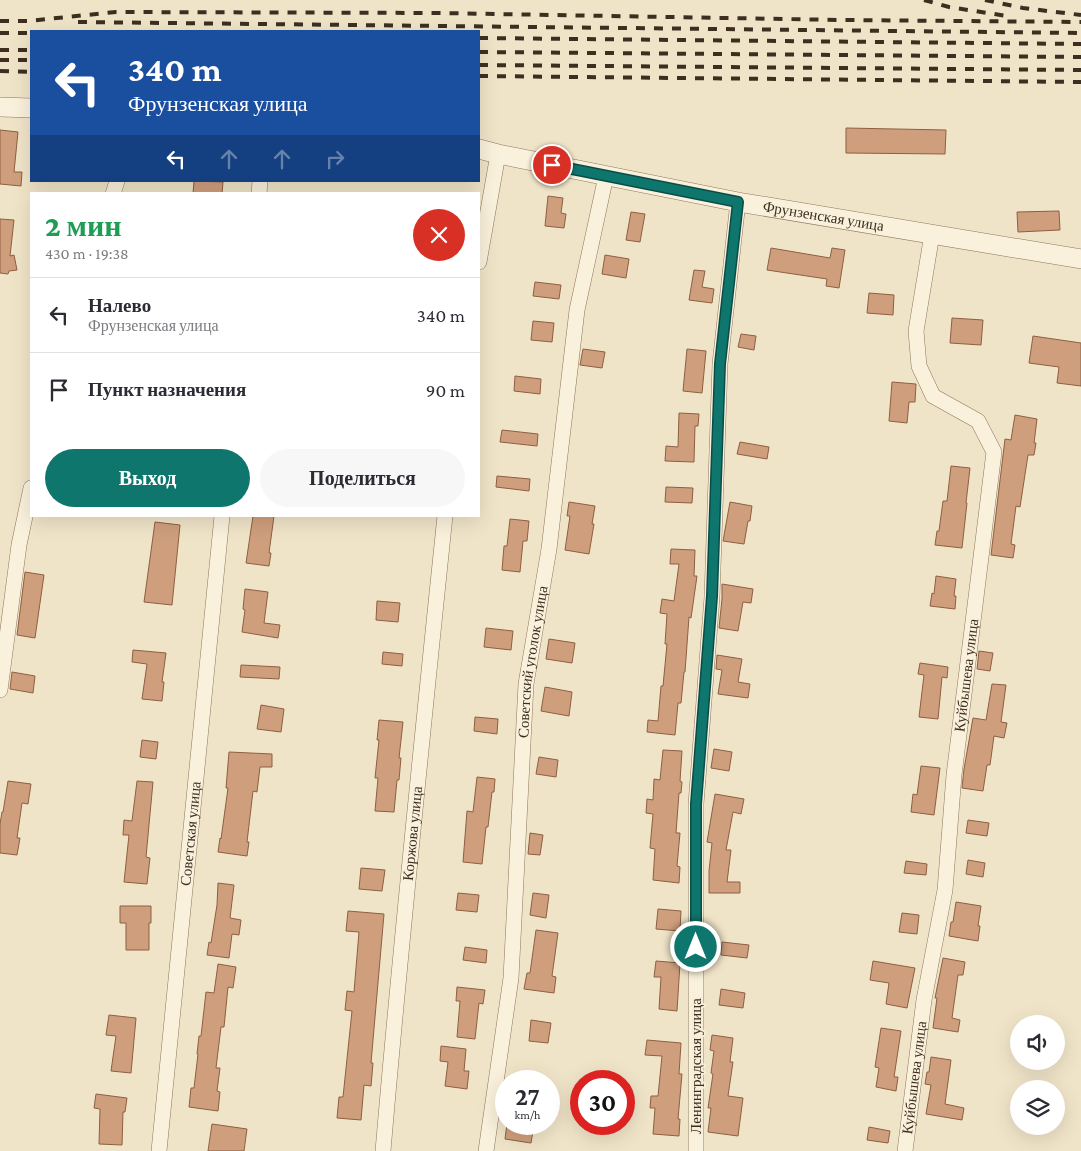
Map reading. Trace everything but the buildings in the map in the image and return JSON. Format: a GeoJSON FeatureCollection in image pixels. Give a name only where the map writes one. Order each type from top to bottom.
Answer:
{"type":"FeatureCollection","features":[{"type":"Feature","properties":{"kind":"street"},"geometry":{"type":"LineString","coordinates":[[0,107],[30,108]]}},
{"type":"Feature","properties":{"kind":"street","name":"Фрунзенская улица"},"geometry":{"type":"LineString","coordinates":[[480,149],[738,202],[1081,259]]}},
{"type":"Feature","properties":{"kind":"street"},"geometry":{"type":"LineString","coordinates":[[480,256],[498,154]]}},
{"type":"Feature","properties":{"kind":"street","name":"Советский уголок улица"},"geometry":{"type":"LineString","coordinates":[[486,1151],[511,978],[526,684],[549,549],[577,310],[606,176]]}},
{"type":"Feature","properties":{"kind":"street","name":"Ленинградская улица"},"geometry":{"type":"LineString","coordinates":[[696,1151],[696,804],[712,596],[720,364],[738,202]]}},
{"type":"Feature","properties":{"kind":"street","name":"Куйбышева улица"},"geometry":{"type":"LineString","coordinates":[[905,1151],[924,1000],[944,890],[954,775],[994,452],[978,421],[933,396],[919,366],[916,331],[932,234]]}},
{"type":"Feature","properties":{"kind":"street"},"geometry":{"type":"LineString","coordinates":[[0,690],[19,545],[30,493]]}},
{"type":"Feature","properties":{"kind":"street","name":"Советская улица"},"geometry":{"type":"LineString","coordinates":[[159,1151],[222,517]]}},
{"type":"Feature","properties":{"kind":"street","name":"Коржова улица"},"geometry":{"type":"LineString","coordinates":[[383,1151],[416,792],[445,517]]}},
{"type":"Feature","properties":{"kind":"railway"},"geometry":{"type":"LineString","coordinates":[[924,0],[949,7],[1007,16]]}},
{"type":"Feature","properties":{"kind":"railway"},"geometry":{"type":"LineString","coordinates":[[985,0],[1023,8],[1081,15]]}},
{"type":"Feature","properties":{"kind":"railway"},"geometry":{"type":"LineString","coordinates":[[0,21],[28,21],[116,12],[438,13],[1081,22]]}},
{"type":"Feature","properties":{"kind":"railway"},"geometry":{"type":"LineString","coordinates":[[78,22],[1081,33]]}},
{"type":"Feature","properties":{"kind":"railway"},"geometry":{"type":"LineString","coordinates":[[0,33],[30,33]]}},
{"type":"Feature","properties":{"kind":"railway"},"geometry":{"type":"LineString","coordinates":[[480,38],[1081,44]]}},
{"type":"Feature","properties":{"kind":"railway"},"geometry":{"type":"LineString","coordinates":[[0,50],[30,50]]}},
{"type":"Feature","properties":{"kind":"railway"},"geometry":{"type":"LineString","coordinates":[[480,52],[1081,57]]}},
{"type":"Feature","properties":{"kind":"railway"},"geometry":{"type":"LineString","coordinates":[[0,60],[30,60]]}},
{"type":"Feature","properties":{"kind":"railway"},"geometry":{"type":"LineString","coordinates":[[480,65],[1081,70]]}},
{"type":"Feature","properties":{"kind":"railway"},"geometry":{"type":"LineString","coordinates":[[0,71],[30,72]]}},
{"type":"Feature","properties":{"kind":"railway"},"geometry":{"type":"LineString","coordinates":[[480,76],[1081,82]]}},
{"type":"Feature","properties":{"kind":"route"},"geometry":{"type":"LineString","coordinates":[[552,165],[738,202],[720,364],[712,596],[696,804],[696,947]]}}]}
